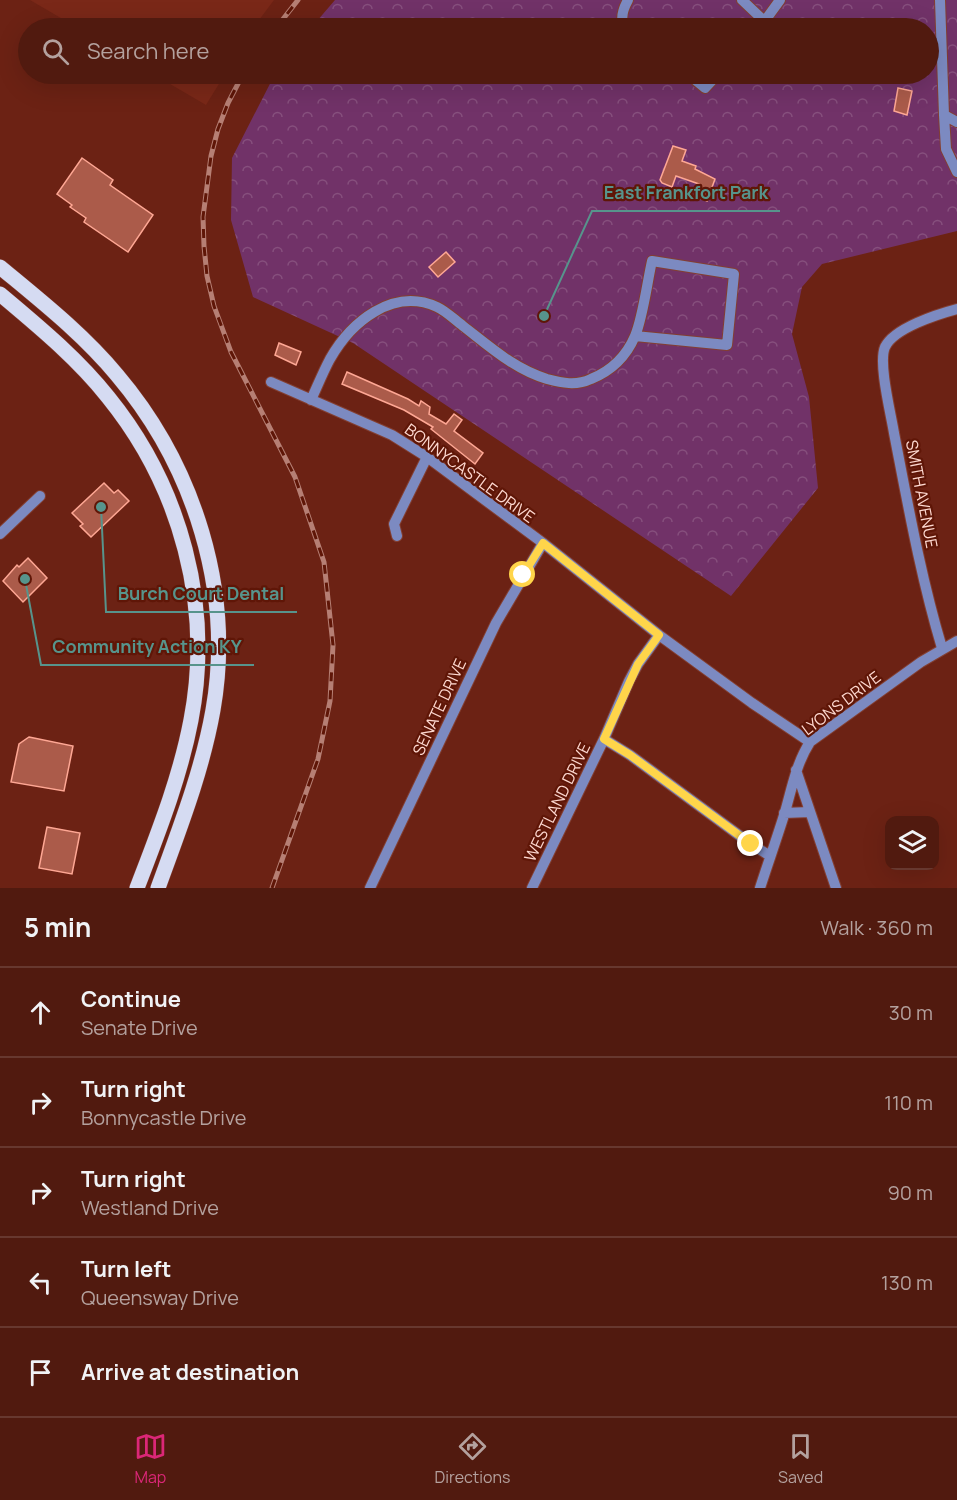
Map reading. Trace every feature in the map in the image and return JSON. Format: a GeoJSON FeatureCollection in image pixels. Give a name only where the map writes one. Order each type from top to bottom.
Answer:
{"type":"FeatureCollection","features":[{"type":"Feature","properties":{"kind":"main road"},"geometry":{"type":"LineString","coordinates":[[0,267],[87,342],[138,401],[156,429],[186,487],[207,549],[217,613],[219,645],[214,708],[190,800],[158,888]]}},
{"type":"Feature","properties":{"kind":"main road"},"geometry":{"type":"LineString","coordinates":[[0,294],[66,352],[126,419],[156,469],[168,495],[186,549],[196,604],[198,632],[194,700],[177,778],[137,888]]}},
{"type":"Feature","properties":{"kind":"street"},"geometry":{"type":"LineString","coordinates":[[622,18],[622,13],[628,0]]}},
{"type":"Feature","properties":{"kind":"street"},"geometry":{"type":"LineString","coordinates":[[742,0],[761,18]]}},
{"type":"Feature","properties":{"kind":"street"},"geometry":{"type":"LineString","coordinates":[[766,18],[780,0]]}},
{"type":"Feature","properties":{"kind":"street"},"geometry":{"type":"LineString","coordinates":[[940,0],[943,130],[946,149],[957,172]]}},
{"type":"Feature","properties":{"kind":"street"},"geometry":{"type":"LineString","coordinates":[[944,115],[957,122]]}},
{"type":"Feature","properties":{"kind":"street"},"geometry":{"type":"LineString","coordinates":[[311,400],[331,358],[342,341],[364,317],[404,300],[438,308],[515,366],[536,376],[573,384],[603,374],[615,366],[635,336],[652,261],[734,274],[728,345],[635,336]]}},
{"type":"Feature","properties":{"kind":"street","name":"SMITH AVENUE"},"geometry":{"type":"LineString","coordinates":[[942,648],[915,536],[882,357],[886,345],[901,332],[922,321],[957,309]]}},
{"type":"Feature","properties":{"kind":"street","name":"BONNYCASTLE DRIVE"},"geometry":{"type":"LineString","coordinates":[[271,382],[392,435],[427,457],[543,543],[659,635],[810,742]]}},
{"type":"Feature","properties":{"kind":"street"},"geometry":{"type":"LineString","coordinates":[[397,536],[394,524],[427,457]]}},
{"type":"Feature","properties":{"kind":"street"},"geometry":{"type":"LineString","coordinates":[[0,534],[40,496]]}},
{"type":"Feature","properties":{"kind":"street","name":"SENATE DRIVE"},"geometry":{"type":"LineString","coordinates":[[370,888],[496,623],[543,543]]}},
{"type":"Feature","properties":{"kind":"street","name":"WESTLAND DRIVE"},"geometry":{"type":"LineString","coordinates":[[532,888],[638,664],[659,635]]}},
{"type":"Feature","properties":{"kind":"street","name":"LYONS DRIVE"},"geometry":{"type":"LineString","coordinates":[[760,888],[796,770],[810,742],[942,648],[957,641]]}},
{"type":"Feature","properties":{"kind":"street"},"geometry":{"type":"LineString","coordinates":[[604,739],[630,755],[770,856]]}},
{"type":"Feature","properties":{"kind":"street"},"geometry":{"type":"LineString","coordinates":[[796,770],[836,888]]}},
{"type":"Feature","properties":{"kind":"street"},"geometry":{"type":"LineString","coordinates":[[784,813],[810,812]]}},
{"type":"Feature","properties":{"kind":"shaded area"},"geometry":{"type":"Polygon","coordinates":[[[30,0],[274,0],[260,18],[61,18],[30,0]]]}},
{"type":"Feature","properties":{"kind":"shaded area"},"geometry":{"type":"Polygon","coordinates":[[[170,84],[219,84],[206,105],[170,84]]]}},
{"type":"Feature","properties":{"kind":"green space"},"geometry":{"type":"Polygon","coordinates":[[[335,0],[957,0],[957,231],[822,264],[802,287],[792,334],[809,397],[818,488],[731,596],[353,343],[253,297],[231,220],[232,158],[270,84],[939,84],[939,18],[320,18],[335,0]]]}},
{"type":"Feature","properties":{"kind":"building"},"geometry":{"type":"Polygon","coordinates":[[[898,88],[912,91],[907,115],[894,111],[898,88]]]}},
{"type":"Feature","properties":{"kind":"building"},"geometry":{"type":"Polygon","coordinates":[[[673,146],[686,150],[682,161],[696,166],[695,169],[715,179],[707,201],[695,196],[699,184],[676,176],[672,187],[660,180],[673,146]]]}},
{"type":"Feature","properties":{"kind":"building"},"geometry":{"type":"Polygon","coordinates":[[[82,158],[113,180],[110,185],[153,215],[128,252],[84,222],[86,218],[57,194],[82,158]]]}},
{"type":"Feature","properties":{"kind":"building"},"geometry":{"type":"Polygon","coordinates":[[[446,252],[455,262],[438,277],[429,267],[446,252]]]}},
{"type":"Feature","properties":{"kind":"building"},"geometry":{"type":"Polygon","coordinates":[[[279,343],[301,352],[296,365],[275,355],[279,343]]]}},
{"type":"Feature","properties":{"kind":"building"},"geometry":{"type":"Polygon","coordinates":[[[347,372],[419,406],[421,401],[430,407],[429,414],[446,424],[454,414],[462,420],[454,431],[483,453],[475,464],[431,429],[433,427],[404,410],[342,384],[347,372]]]}},
{"type":"Feature","properties":{"kind":"building"},"geometry":{"type":"Polygon","coordinates":[[[104,483],[114,493],[118,490],[129,501],[91,537],[72,513],[104,483]]]}},
{"type":"Feature","properties":{"kind":"building"},"geometry":{"type":"Polygon","coordinates":[[[28,558],[47,578],[23,602],[3,581],[17,565],[19,567],[28,558]]]}},
{"type":"Feature","properties":{"kind":"building"},"geometry":{"type":"Polygon","coordinates":[[[29,737],[73,746],[64,791],[11,782],[19,744],[29,737]]]}},
{"type":"Feature","properties":{"kind":"building"},"geometry":{"type":"Polygon","coordinates":[[[47,827],[80,833],[72,874],[39,868],[47,827]]]}},
{"type":"Feature","properties":{"kind":"railway"},"geometry":{"type":"LineString","coordinates":[[284,18],[298,0]]}},
{"type":"Feature","properties":{"kind":"railway"},"geometry":{"type":"LineString","coordinates":[[238,84],[218,129],[211,156],[203,217],[207,276],[214,306],[231,352],[295,477],[324,562],[333,645],[330,701],[318,759],[272,888]]}},
{"type":"Feature","properties":{"kind":"place","name":"East Frankfort Park"},"geometry":{"type":"Point","coordinates":[544,316]}},
{"type":"Feature","properties":{"kind":"place","name":"Burch Court Dental"},"geometry":{"type":"Point","coordinates":[101,507]}},
{"type":"Feature","properties":{"kind":"place","name":"Community Action KY"},"geometry":{"type":"Point","coordinates":[25,579]}},
{"type":"Feature","properties":{"kind":"route"},"geometry":{"type":"LineString","coordinates":[[523,575],[543,543],[659,635],[629,681],[604,739],[630,755],[751,844]]}}]}
